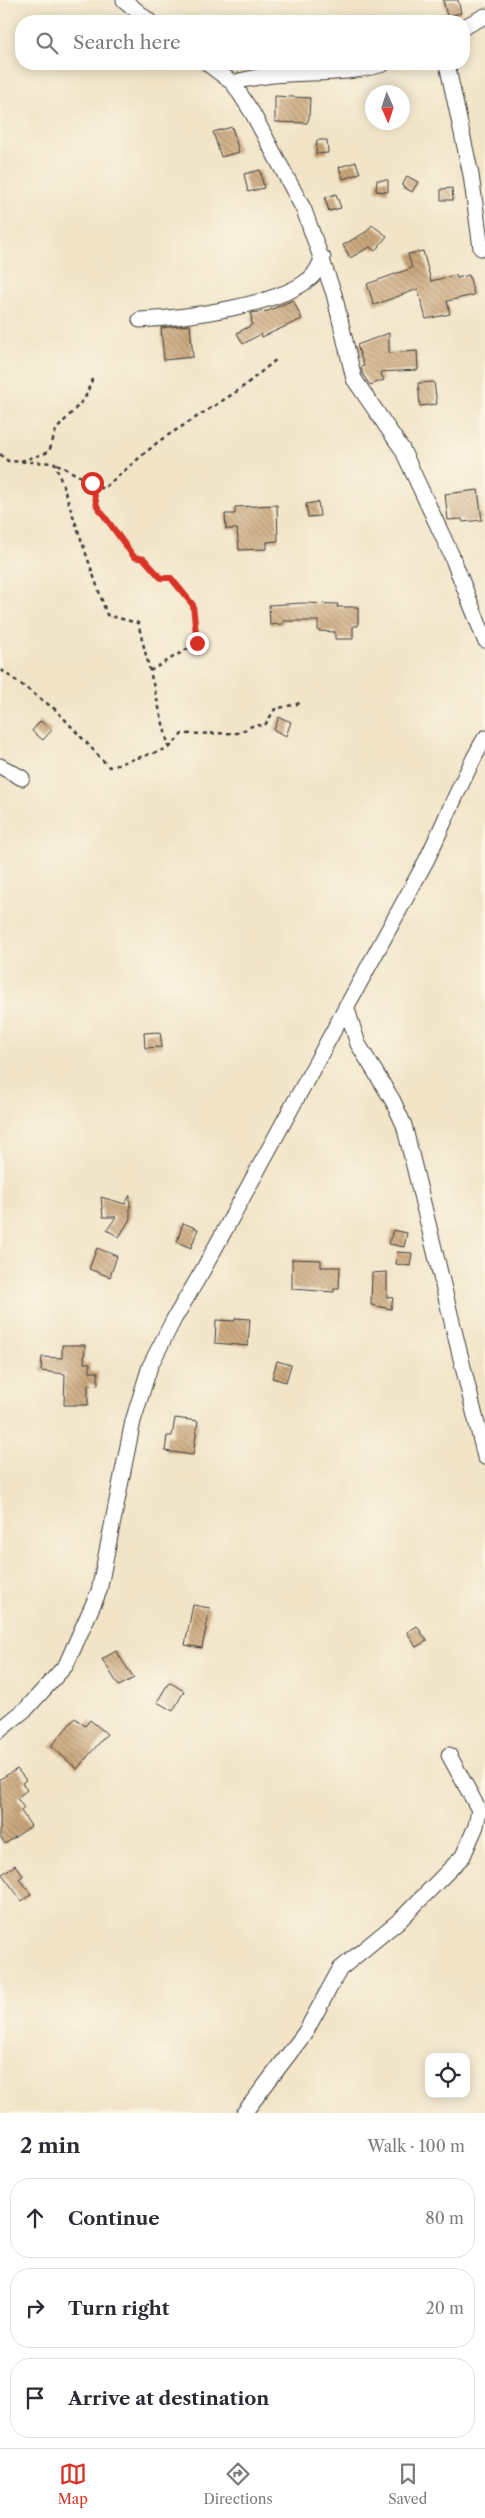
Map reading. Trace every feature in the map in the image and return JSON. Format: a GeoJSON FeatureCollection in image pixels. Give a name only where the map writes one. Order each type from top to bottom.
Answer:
{"type":"FeatureCollection","features":[{"type":"Feature","properties":{"kind":"street"},"geometry":{"type":"LineString","coordinates":[[124,0],[142,15]]}},
{"type":"Feature","properties":{"kind":"street"},"geometry":{"type":"LineString","coordinates":[[470,24],[485,16]]}},
{"type":"Feature","properties":{"kind":"street"},"geometry":{"type":"LineString","coordinates":[[216,70],[233,83],[253,114],[304,210],[323,258],[334,294],[354,379],[402,449],[451,554],[485,640]]}},
{"type":"Feature","properties":{"kind":"street"},"geometry":{"type":"LineString","coordinates":[[233,83],[275,74],[358,70]]}},
{"type":"Feature","properties":{"kind":"street"},"geometry":{"type":"LineString","coordinates":[[448,70],[458,124],[471,175],[480,248]]}},
{"type":"Feature","properties":{"kind":"street"},"geometry":{"type":"LineString","coordinates":[[140,320],[202,314],[241,306],[282,294],[308,280],[315,273],[323,258]]}},
{"type":"Feature","properties":{"kind":"street"},"geometry":{"type":"LineString","coordinates":[[0,1730],[27,1708],[66,1665],[99,1591],[133,1421],[150,1366],[174,1319],[203,1270],[426,862],[459,793],[466,771],[485,738]]}},
{"type":"Feature","properties":{"kind":"street"},"geometry":{"type":"LineString","coordinates":[[0,766],[22,778]]}},
{"type":"Feature","properties":{"kind":"street"},"geometry":{"type":"LineString","coordinates":[[346,1006],[358,1044],[393,1101],[404,1125],[485,1457]]}},
{"type":"Feature","properties":{"kind":"street"},"geometry":{"type":"LineString","coordinates":[[244,2113],[305,2033],[340,1969],[400,1919],[464,1856],[476,1826],[479,1810],[449,1755]]}},
{"type":"Feature","properties":{"kind":"path"},"geometry":{"type":"LineString","coordinates":[[0,454],[8,461],[55,463],[103,489],[159,441],[239,390],[277,360]]}},
{"type":"Feature","properties":{"kind":"path"},"geometry":{"type":"LineString","coordinates":[[20,461],[49,452],[56,430],[84,398],[93,377]]}},
{"type":"Feature","properties":{"kind":"path"},"geometry":{"type":"LineString","coordinates":[[55,463],[107,615],[138,623],[169,748]]}},
{"type":"Feature","properties":{"kind":"path"},"geometry":{"type":"LineString","coordinates":[[92,483],[97,506],[134,557],[144,559],[161,578],[171,578],[193,605],[197,643],[150,670]]}},
{"type":"Feature","properties":{"kind":"path"},"geometry":{"type":"LineString","coordinates":[[0,669],[56,710],[109,767],[169,748],[182,734],[238,733],[252,726],[265,725],[275,709],[301,703]]}},
{"type":"Feature","properties":{"kind":"building"},"geometry":{"type":"Polygon","coordinates":[[[443,0],[458,0],[461,13],[447,15],[443,0]]]}},
{"type":"Feature","properties":{"kind":"building"},"geometry":{"type":"Polygon","coordinates":[[[275,96],[310,98],[307,123],[275,122],[275,96]]]}},
{"type":"Feature","properties":{"kind":"building"},"geometry":{"type":"Polygon","coordinates":[[[232,127],[239,152],[221,157],[213,132],[232,127]]]}},
{"type":"Feature","properties":{"kind":"building"},"geometry":{"type":"Polygon","coordinates":[[[317,140],[327,140],[328,153],[316,154],[317,140]]]}},
{"type":"Feature","properties":{"kind":"building"},"geometry":{"type":"Polygon","coordinates":[[[356,162],[360,173],[343,179],[339,167],[356,162]]]}},
{"type":"Feature","properties":{"kind":"building"},"geometry":{"type":"Polygon","coordinates":[[[260,170],[264,188],[248,192],[244,174],[260,170]]]}},
{"type":"Feature","properties":{"kind":"building"},"geometry":{"type":"Polygon","coordinates":[[[407,176],[418,182],[412,192],[402,186],[407,176]]]}},
{"type":"Feature","properties":{"kind":"building"},"geometry":{"type":"Polygon","coordinates":[[[377,180],[388,180],[388,192],[376,191],[377,180]]]}},
{"type":"Feature","properties":{"kind":"building"},"geometry":{"type":"Polygon","coordinates":[[[452,188],[453,200],[441,200],[441,189],[452,188]]]}},
{"type":"Feature","properties":{"kind":"building"},"geometry":{"type":"Polygon","coordinates":[[[336,194],[341,208],[329,211],[325,198],[336,194]]]}},
{"type":"Feature","properties":{"kind":"building"},"geometry":{"type":"Polygon","coordinates":[[[372,225],[387,236],[375,251],[370,247],[350,258],[343,245],[366,232],[372,225]]]}},
{"type":"Feature","properties":{"kind":"building"},"geometry":{"type":"Polygon","coordinates":[[[423,251],[431,281],[456,275],[457,278],[469,275],[474,295],[447,301],[450,314],[426,319],[418,289],[374,305],[367,284],[412,268],[408,254],[423,251]]]}},
{"type":"Feature","properties":{"kind":"building"},"geometry":{"type":"Polygon","coordinates":[[[293,300],[302,319],[262,337],[261,334],[243,344],[237,333],[252,325],[251,313],[268,311],[293,300]]]}},
{"type":"Feature","properties":{"kind":"building"},"geometry":{"type":"Polygon","coordinates":[[[190,325],[193,357],[164,360],[161,328],[190,325]]]}},
{"type":"Feature","properties":{"kind":"building"},"geometry":{"type":"Polygon","coordinates":[[[389,333],[389,353],[417,351],[418,370],[380,372],[384,380],[370,385],[363,375],[361,367],[364,366],[357,345],[389,333]]]}},
{"type":"Feature","properties":{"kind":"building"},"geometry":{"type":"Polygon","coordinates":[[[434,382],[437,404],[420,406],[418,383],[434,382]]]}},
{"type":"Feature","properties":{"kind":"building"},"geometry":{"type":"Polygon","coordinates":[[[478,490],[482,520],[463,522],[462,519],[448,520],[445,494],[478,490]]]}},
{"type":"Feature","properties":{"kind":"building"},"geometry":{"type":"Polygon","coordinates":[[[318,502],[320,516],[308,517],[306,504],[318,502]]]}},
{"type":"Feature","properties":{"kind":"building"},"geometry":{"type":"Polygon","coordinates":[[[277,505],[278,541],[267,542],[267,549],[239,550],[237,529],[226,529],[225,514],[235,514],[235,507],[277,505]]]}},
{"type":"Feature","properties":{"kind":"building"},"geometry":{"type":"Polygon","coordinates":[[[303,603],[338,604],[337,607],[358,607],[358,626],[353,626],[353,639],[335,639],[335,632],[318,631],[318,621],[283,621],[283,624],[270,625],[269,605],[303,603]]]}},
{"type":"Feature","properties":{"kind":"building"},"geometry":{"type":"Polygon","coordinates":[[[279,717],[291,722],[286,736],[274,730],[279,717]]]}},
{"type":"Feature","properties":{"kind":"building"},"geometry":{"type":"Polygon","coordinates":[[[40,721],[52,730],[43,740],[32,731],[40,721]]]}},
{"type":"Feature","properties":{"kind":"building"},"geometry":{"type":"Polygon","coordinates":[[[160,1032],[162,1047],[145,1048],[144,1033],[160,1032]]]}},
{"type":"Feature","properties":{"kind":"building"},"geometry":{"type":"Polygon","coordinates":[[[130,1195],[130,1219],[119,1237],[107,1230],[116,1217],[103,1217],[101,1197],[125,1204],[130,1195]]]}},
{"type":"Feature","properties":{"kind":"building"},"geometry":{"type":"Polygon","coordinates":[[[183,1223],[198,1229],[191,1248],[177,1242],[183,1223]]]}},
{"type":"Feature","properties":{"kind":"building"},"geometry":{"type":"Polygon","coordinates":[[[393,1230],[407,1233],[404,1247],[389,1244],[393,1230]]]}},
{"type":"Feature","properties":{"kind":"building"},"geometry":{"type":"Polygon","coordinates":[[[97,1248],[117,1256],[110,1277],[89,1269],[97,1248]]]}},
{"type":"Feature","properties":{"kind":"building"},"geometry":{"type":"Polygon","coordinates":[[[397,1252],[412,1253],[410,1266],[396,1264],[397,1252]]]}},
{"type":"Feature","properties":{"kind":"building"},"geometry":{"type":"Polygon","coordinates":[[[292,1259],[321,1260],[321,1267],[340,1267],[339,1289],[334,1289],[334,1292],[292,1289],[292,1259]]]}},
{"type":"Feature","properties":{"kind":"building"},"geometry":{"type":"Polygon","coordinates":[[[387,1272],[387,1297],[393,1298],[391,1309],[371,1305],[372,1273],[387,1272]]]}},
{"type":"Feature","properties":{"kind":"building"},"geometry":{"type":"Polygon","coordinates":[[[235,1318],[250,1319],[248,1346],[215,1343],[216,1320],[235,1321],[235,1318]]]}},
{"type":"Feature","properties":{"kind":"building"},"geometry":{"type":"Polygon","coordinates":[[[62,1345],[85,1345],[84,1363],[90,1363],[90,1372],[98,1372],[98,1385],[88,1384],[88,1405],[64,1405],[65,1374],[41,1371],[42,1357],[62,1358],[62,1345]]]}},
{"type":"Feature","properties":{"kind":"building"},"geometry":{"type":"Polygon","coordinates":[[[277,1361],[291,1365],[286,1382],[272,1378],[277,1361]]]}},
{"type":"Feature","properties":{"kind":"building"},"geometry":{"type":"Polygon","coordinates":[[[175,1418],[198,1421],[193,1455],[165,1451],[167,1436],[172,1436],[175,1418]]]}},
{"type":"Feature","properties":{"kind":"building"},"geometry":{"type":"Polygon","coordinates":[[[193,1605],[210,1608],[202,1648],[185,1645],[193,1605]]]}},
{"type":"Feature","properties":{"kind":"building"},"geometry":{"type":"Polygon","coordinates":[[[417,1626],[427,1641],[416,1647],[407,1632],[417,1626]]]}},
{"type":"Feature","properties":{"kind":"building"},"geometry":{"type":"Polygon","coordinates":[[[116,1651],[134,1678],[119,1686],[102,1659],[116,1651]]]}},
{"type":"Feature","properties":{"kind":"building"},"geometry":{"type":"Polygon","coordinates":[[[169,1682],[184,1691],[173,1711],[157,1702],[169,1682]]]}},
{"type":"Feature","properties":{"kind":"building"},"geometry":{"type":"Polygon","coordinates":[[[75,1718],[85,1726],[90,1720],[107,1734],[77,1769],[51,1746],[75,1718]]]}},
{"type":"Feature","properties":{"kind":"building"},"geometry":{"type":"Polygon","coordinates":[[[17,1769],[26,1780],[22,1783],[27,1790],[17,1798],[24,1808],[21,1811],[31,1826],[5,1844],[0,1837],[0,1779],[17,1769]]]}},
{"type":"Feature","properties":{"kind":"building"},"geometry":{"type":"Polygon","coordinates":[[[15,1865],[23,1876],[19,1879],[31,1894],[22,1901],[2,1874],[15,1865]]]}},
{"type":"Feature","properties":{"kind":"route"},"geometry":{"type":"LineString","coordinates":[[92,483],[97,506],[134,557],[144,559],[161,578],[171,578],[193,605],[197,643]]}}]}
